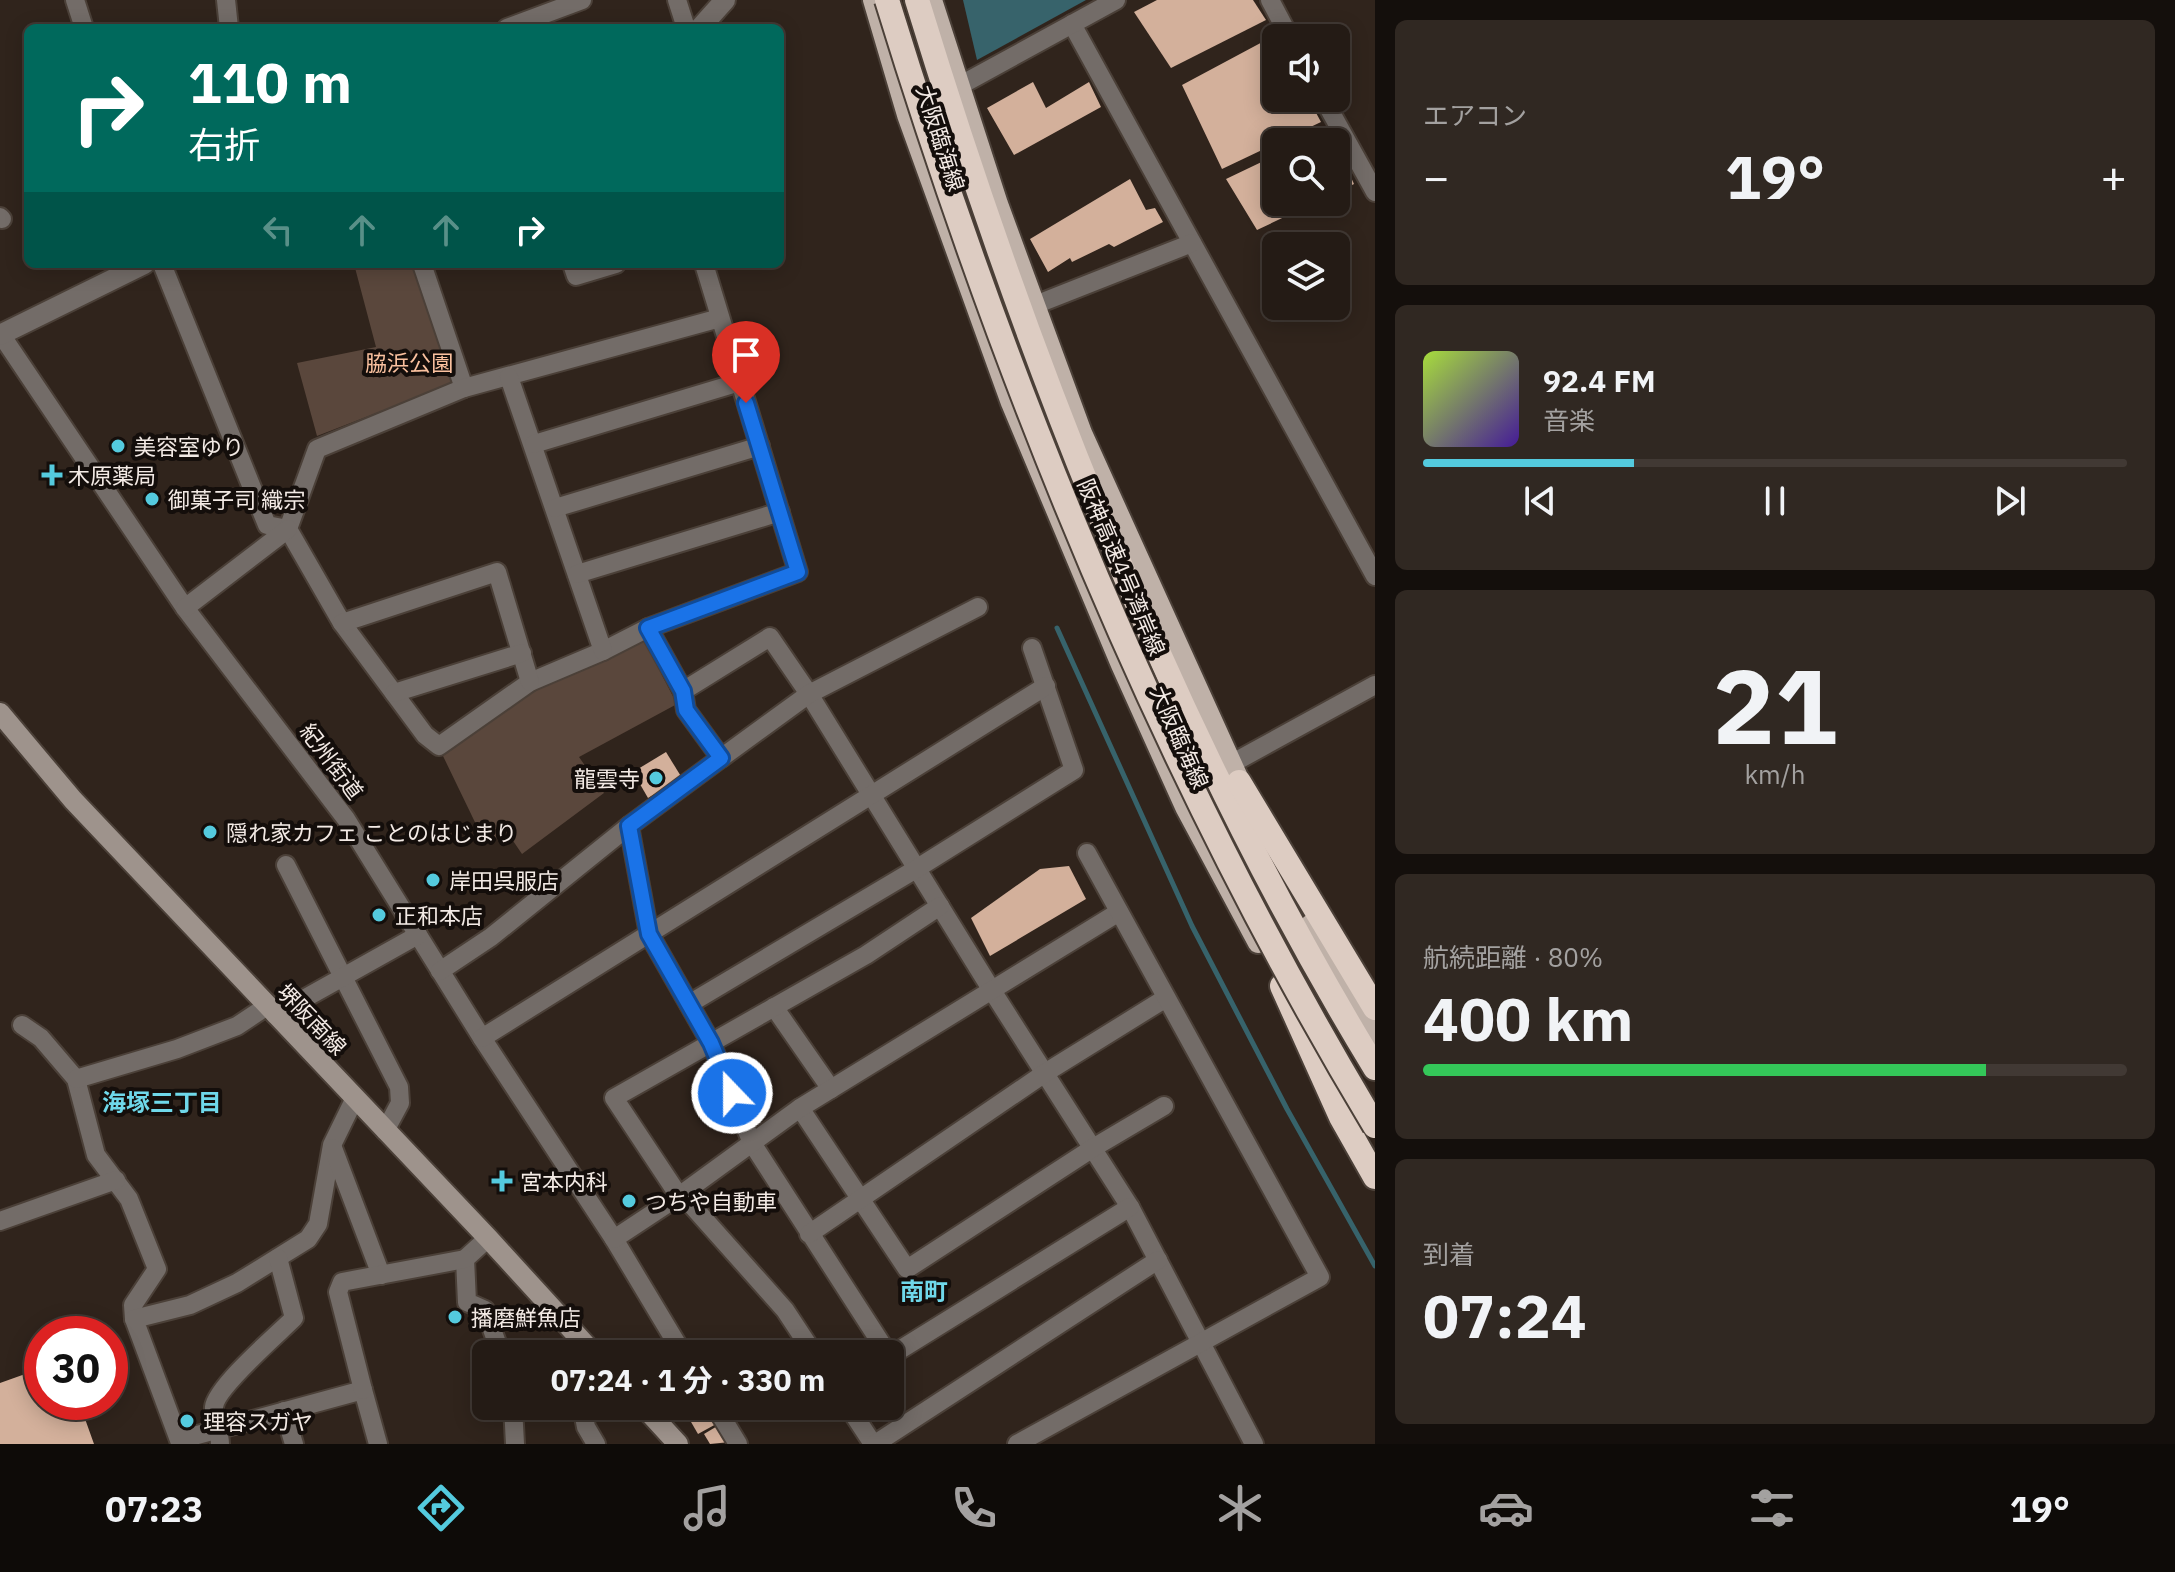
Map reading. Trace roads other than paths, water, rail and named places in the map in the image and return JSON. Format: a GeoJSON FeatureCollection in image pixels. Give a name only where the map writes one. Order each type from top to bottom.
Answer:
{"type":"FeatureCollection","features":[{"type":"Feature","properties":{"kind":"highway","name":"阪神高速4号湾岸線"},"geometry":{"type":"LineString","coordinates":[[917,0],[958,136],[1011,286],[1073,452],[1145,621],[1214,771],[1277,893],[1375,1068]]}},
{"type":"Feature","properties":{"kind":"highway","name":"阪神高速4号湾岸線"},"geometry":{"type":"LineString","coordinates":[[879,4],[1046,458],[1117,624],[1191,788],[1268,936],[1375,1126]]}},
{"type":"Feature","properties":{"kind":"highway"},"geometry":{"type":"LineString","coordinates":[[1235,773],[1375,1008]]}},
{"type":"Feature","properties":{"kind":"highway"},"geometry":{"type":"LineString","coordinates":[[1282,986],[1341,1117],[1373,1167]]}},
{"type":"Feature","properties":{"kind":"main road","name":"大阪臨海線"},"geometry":{"type":"LineString","coordinates":[[932,0],[959,86],[1082,433],[1235,773],[1305,913],[1375,1038]]}},
{"type":"Feature","properties":{"kind":"main road","name":"大阪臨海線"},"geometry":{"type":"LineString","coordinates":[[879,4],[907,115],[1011,403],[1058,518],[1185,807],[1282,986]]}},
{"type":"Feature","properties":{"kind":"main road","name":"堺阪南線"},"geometry":{"type":"LineString","coordinates":[[0,713],[73,800],[488,1238],[576,1340]]}},
{"type":"Feature","properties":{"kind":"main road"},"geometry":{"type":"LineString","coordinates":[[656,1420],[678,1444]]}},
{"type":"Feature","properties":{"kind":"street"},"geometry":{"type":"LineString","coordinates":[[75,0],[83,24]]}},
{"type":"Feature","properties":{"kind":"street"},"geometry":{"type":"LineString","coordinates":[[226,0],[229,24]]}},
{"type":"Feature","properties":{"kind":"street"},"geometry":{"type":"LineString","coordinates":[[518,24],[582,0]]}},
{"type":"Feature","properties":{"kind":"street"},"geometry":{"type":"LineString","coordinates":[[677,0],[685,24]]}},
{"type":"Feature","properties":{"kind":"street"},"geometry":{"type":"LineString","coordinates":[[704,24],[725,0]]}},
{"type":"Feature","properties":{"kind":"street"},"geometry":{"type":"LineString","coordinates":[[879,4],[902,0]]}},
{"type":"Feature","properties":{"kind":"street"},"geometry":{"type":"LineString","coordinates":[[959,86],[1116,0]]}},
{"type":"Feature","properties":{"kind":"street"},"geometry":{"type":"LineString","coordinates":[[1270,0],[1283,24]]}},
{"type":"Feature","properties":{"kind":"street"},"geometry":{"type":"LineString","coordinates":[[1072,24],[1375,576]]}},
{"type":"Feature","properties":{"kind":"street"},"geometry":{"type":"LineString","coordinates":[[1331,112],[1375,192]]}},
{"type":"Feature","properties":{"kind":"street"},"geometry":{"type":"LineString","coordinates":[[1035,305],[1192,243]]}},
{"type":"Feature","properties":{"kind":"street"},"geometry":{"type":"LineString","coordinates":[[0,334],[136,268]]}},
{"type":"Feature","properties":{"kind":"street"},"geometry":{"type":"LineString","coordinates":[[164,268],[267,525],[288,529],[342,623],[425,735],[439,746],[530,682],[648,628],[798,572],[705,268]]}},
{"type":"Feature","properties":{"kind":"street"},"geometry":{"type":"LineString","coordinates":[[423,268],[464,388]]}},
{"type":"Feature","properties":{"kind":"street"},"geometry":{"type":"LineString","coordinates":[[573,268],[576,276],[603,268]]}},
{"type":"Feature","properties":{"kind":"street"},"geometry":{"type":"LineString","coordinates":[[185,608],[288,529],[317,449],[464,388],[720,318]]}},
{"type":"Feature","properties":{"kind":"street","name":"紀州街道"},"geometry":{"type":"LineString","coordinates":[[0,334],[185,608],[346,819],[482,1038],[614,1239],[675,1340]]}},
{"type":"Feature","properties":{"kind":"street"},"geometry":{"type":"LineString","coordinates":[[509,377],[603,651]]}},
{"type":"Feature","properties":{"kind":"street"},"geometry":{"type":"LineString","coordinates":[[534,444],[740,382]]}},
{"type":"Feature","properties":{"kind":"street"},"geometry":{"type":"LineString","coordinates":[[555,508],[760,446]]}},
{"type":"Feature","properties":{"kind":"street"},"geometry":{"type":"LineString","coordinates":[[577,574],[780,512]]}},
{"type":"Feature","properties":{"kind":"street"},"geometry":{"type":"LineString","coordinates":[[342,623],[497,572],[530,682]]}},
{"type":"Feature","properties":{"kind":"street"},"geometry":{"type":"LineString","coordinates":[[440,971],[491,937],[629,826],[809,694],[978,607]]}},
{"type":"Feature","properties":{"kind":"street"},"geometry":{"type":"LineString","coordinates":[[648,628],[683,691],[686,710],[721,758]]}},
{"type":"Feature","properties":{"kind":"street"},"geometry":{"type":"LineString","coordinates":[[683,691],[770,637],[809,694],[1130,1207],[1254,1444]]}},
{"type":"Feature","properties":{"kind":"street"},"geometry":{"type":"LineString","coordinates":[[689,1004],[916,869],[1074,770],[1032,648]]}},
{"type":"Feature","properties":{"kind":"street"},"geometry":{"type":"LineString","coordinates":[[394,693],[522,653]]}},
{"type":"Feature","properties":{"kind":"street"},"geometry":{"type":"LineString","coordinates":[[1235,773],[1375,685]]}},
{"type":"Feature","properties":{"kind":"street"},"geometry":{"type":"LineString","coordinates":[[482,1038],[1046,686]]}},
{"type":"Feature","properties":{"kind":"street"},"geometry":{"type":"LineString","coordinates":[[629,826],[649,934],[711,1043],[752,1143],[879,1340]]}},
{"type":"Feature","properties":{"kind":"street"},"geometry":{"type":"LineString","coordinates":[[1017,1444],[1320,1277],[1087,853]]}},
{"type":"Feature","properties":{"kind":"street"},"geometry":{"type":"LineString","coordinates":[[286,865],[399,1087],[400,1103],[385,1131]]}},
{"type":"Feature","properties":{"kind":"street"},"geometry":{"type":"LineString","coordinates":[[805,1340],[785,1310],[688,1201],[679,1196],[614,1098],[866,955],[940,906]]}},
{"type":"Feature","properties":{"kind":"street"},"geometry":{"type":"LineString","coordinates":[[614,1239],[800,1108],[1119,912]]}},
{"type":"Feature","properties":{"kind":"street"},"geometry":{"type":"LineString","coordinates":[[76,1079],[177,1049],[237,1026],[344,977],[418,935]]}},
{"type":"Feature","properties":{"kind":"street"},"geometry":{"type":"LineString","coordinates":[[809,1234],[1045,1073],[1166,998]]}},
{"type":"Feature","properties":{"kind":"street"},"geometry":{"type":"LineString","coordinates":[[774,1007],[831,1089]]}},
{"type":"Feature","properties":{"kind":"street"},"geometry":{"type":"LineString","coordinates":[[22,1025],[41,1038],[76,1079],[96,1155],[129,1199],[157,1269],[133,1305],[134,1319],[179,1440],[220,1436],[284,1411],[363,1390]]}},
{"type":"Feature","properties":{"kind":"street"},"geometry":{"type":"LineString","coordinates":[[134,1319],[190,1305],[237,1283],[308,1239],[318,1224],[332,1145],[355,1098]]}},
{"type":"Feature","properties":{"kind":"street"},"geometry":{"type":"LineString","coordinates":[[800,1108],[907,1269],[1093,1148],[1164,1106]]}},
{"type":"Feature","properties":{"kind":"street"},"geometry":{"type":"LineString","coordinates":[[332,1145],[381,1275]]}},
{"type":"Feature","properties":{"kind":"street"},"geometry":{"type":"LineString","coordinates":[[0,1221],[116,1180]]}},
{"type":"Feature","properties":{"kind":"street"},"geometry":{"type":"LineString","coordinates":[[904,1346],[1130,1207]]}},
{"type":"Feature","properties":{"kind":"street"},"geometry":{"type":"LineString","coordinates":[[378,1444],[338,1292],[342,1282],[465,1259],[488,1238]]}},
{"type":"Feature","properties":{"kind":"street"},"geometry":{"type":"LineString","coordinates":[[220,1436],[214,1407],[220,1391],[294,1318],[278,1258]]}},
{"type":"Feature","properties":{"kind":"street"},"geometry":{"type":"LineString","coordinates":[[465,1259],[467,1302],[485,1310],[496,1340]]}},
{"type":"Feature","properties":{"kind":"street"},"geometry":{"type":"LineString","coordinates":[[858,1420],[874,1444],[1158,1260]]}},
{"type":"Feature","properties":{"kind":"street"},"geometry":{"type":"LineString","coordinates":[[284,1411],[294,1444]]}},
{"type":"Feature","properties":{"kind":"street"},"geometry":{"type":"LineString","coordinates":[[514,1420],[515,1444]]}},
{"type":"Feature","properties":{"kind":"street"},"geometry":{"type":"LineString","coordinates":[[585,1420],[596,1444]]}},
{"type":"Feature","properties":{"kind":"street"},"geometry":{"type":"LineString","coordinates":[[723,1420],[738,1444]]}},
{"type":"Feature","properties":{"kind":"water"},"geometry":{"type":"Polygon","coordinates":[[[963,0],[1086,0],[977,60],[963,0]]]}},
{"type":"Feature","properties":{"kind":"waterway"},"geometry":{"type":"LineString","coordinates":[[1057,628],[1192,926],[1287,1109],[1375,1266]]}},
{"type":"Feature","properties":{"kind":"place","name":"美容室ゆり"},"geometry":{"type":"Point","coordinates":[118,446]}},
{"type":"Feature","properties":{"kind":"place","name":"木原薬局"},"geometry":{"type":"Point","coordinates":[52,475]}},
{"type":"Feature","properties":{"kind":"place","name":"御菓子司 織宗"},"geometry":{"type":"Point","coordinates":[152,499]}},
{"type":"Feature","properties":{"kind":"place","name":"龍雲寺"},"geometry":{"type":"Point","coordinates":[656,778]}},
{"type":"Feature","properties":{"kind":"place","name":"隠れ家カフェ ことのはじまり"},"geometry":{"type":"Point","coordinates":[210,832]}},
{"type":"Feature","properties":{"kind":"place","name":"岸田呉服店"},"geometry":{"type":"Point","coordinates":[433,880]}},
{"type":"Feature","properties":{"kind":"place","name":"正和本店"},"geometry":{"type":"Point","coordinates":[379,915]}},
{"type":"Feature","properties":{"kind":"place","name":"宮本内科"},"geometry":{"type":"Point","coordinates":[502,1181]}},
{"type":"Feature","properties":{"kind":"place","name":"つちや自動車"},"geometry":{"type":"Point","coordinates":[629,1201]}},
{"type":"Feature","properties":{"kind":"place","name":"播磨鮮魚店"},"geometry":{"type":"Point","coordinates":[455,1317]}},
{"type":"Feature","properties":{"kind":"place","name":"理容スガヤ"},"geometry":{"type":"Point","coordinates":[187,1421]}},
{"type":"Feature","properties":{"kind":"district","name":"海塚三丁目"},"geometry":{"type":"Point","coordinates":[162,1102]}},
{"type":"Feature","properties":{"kind":"district","name":"南町"},"geometry":{"type":"Point","coordinates":[924,1291]}},
{"type":"Feature","properties":{"kind":"park label","name":"脇浜公園"},"geometry":{"type":"Point","coordinates":[409,362]}}]}
